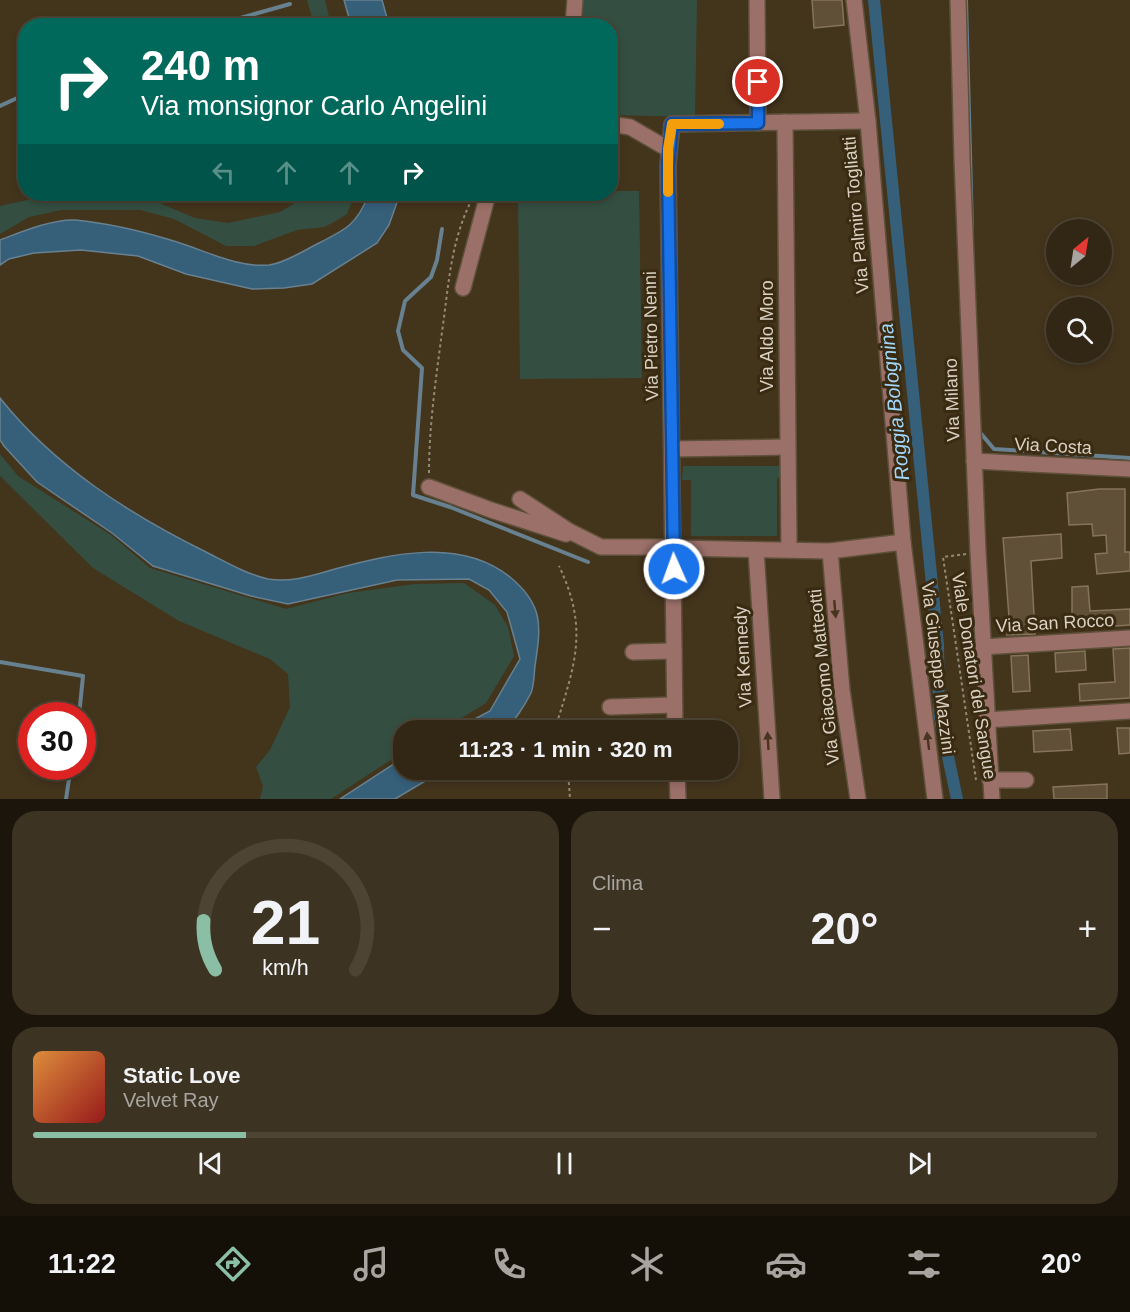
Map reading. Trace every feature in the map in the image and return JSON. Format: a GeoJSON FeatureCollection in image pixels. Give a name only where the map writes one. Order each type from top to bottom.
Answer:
{"type":"FeatureCollection","features":[{"type":"Feature","properties":{"kind":"street"},"geometry":{"type":"LineString","coordinates":[[574,18],[575,0]]}},
{"type":"Feature","properties":{"kind":"street"},"geometry":{"type":"LineString","coordinates":[[758,0],[758,123],[868,121]]}},
{"type":"Feature","properties":{"kind":"street","name":"Via Palmiro Togliatti"},"geometry":{"type":"LineString","coordinates":[[854,0],[868,121],[903,542]]}},
{"type":"Feature","properties":{"kind":"street","name":"Via Milano"},"geometry":{"type":"LineString","coordinates":[[958,0],[962,159],[986,720],[984,784],[992,799]]}},
{"type":"Feature","properties":{"kind":"street","name":"Via Pietro Nenni"},"geometry":{"type":"LineString","coordinates":[[675,720],[668,149],[672,124],[758,123]]}},
{"type":"Feature","properties":{"kind":"street","name":"Via Aldo Moro"},"geometry":{"type":"LineString","coordinates":[[785,123],[789,549]]}},
{"type":"Feature","properties":{"kind":"street"},"geometry":{"type":"LineString","coordinates":[[618,125],[630,127],[668,149]]}},
{"type":"Feature","properties":{"kind":"street"},"geometry":{"type":"LineString","coordinates":[[463,288],[486,201]]}},
{"type":"Feature","properties":{"kind":"street"},"geometry":{"type":"LineString","coordinates":[[672,448],[787,447]]}},
{"type":"Feature","properties":{"kind":"street","name":"Via Costa"},"geometry":{"type":"LineString","coordinates":[[974,461],[1130,470]]}},
{"type":"Feature","properties":{"kind":"street"},"geometry":{"type":"LineString","coordinates":[[429,487],[522,520],[584,538]]}},
{"type":"Feature","properties":{"kind":"street"},"geometry":{"type":"LineString","coordinates":[[520,499],[601,547],[830,551],[903,542]]}},
{"type":"Feature","properties":{"kind":"street","name":"Via Giuseppe Mazzini"},"geometry":{"type":"LineString","coordinates":[[903,542],[935,799]]}},
{"type":"Feature","properties":{"kind":"street","name":"Via Kennedy"},"geometry":{"type":"LineString","coordinates":[[756,550],[772,799]]}},
{"type":"Feature","properties":{"kind":"street","name":"Via Giacomo Matteotti"},"geometry":{"type":"LineString","coordinates":[[830,551],[842,690],[858,799]]}},
{"type":"Feature","properties":{"kind":"street","name":"Via San Rocco"},"geometry":{"type":"LineString","coordinates":[[983,647],[1130,638]]}},
{"type":"Feature","properties":{"kind":"street"},"geometry":{"type":"LineString","coordinates":[[633,652],[674,651]]}},
{"type":"Feature","properties":{"kind":"street"},"geometry":{"type":"LineString","coordinates":[[610,707],[674,705]]}},
{"type":"Feature","properties":{"kind":"street"},"geometry":{"type":"LineString","coordinates":[[986,720],[1130,711]]}},
{"type":"Feature","properties":{"kind":"street"},"geometry":{"type":"LineString","coordinates":[[677,780],[678,799]]}},
{"type":"Feature","properties":{"kind":"street"},"geometry":{"type":"LineString","coordinates":[[984,784],[1026,780]]}},
{"type":"Feature","properties":{"kind":"path"},"geometry":{"type":"LineString","coordinates":[[429,487],[429,452],[435,385],[452,250],[461,221],[471,201]]}},
{"type":"Feature","properties":{"kind":"path","name":"Viale Donatori del Sangue"},"geometry":{"type":"LineString","coordinates":[[978,552],[943,557],[984,784]]}},
{"type":"Feature","properties":{"kind":"path"},"geometry":{"type":"LineString","coordinates":[[558,720],[574,668],[577,629],[571,591],[559,566]]}},
{"type":"Feature","properties":{"kind":"path"},"geometry":{"type":"LineString","coordinates":[[569,780],[570,799]]}},
{"type":"Feature","properties":{"kind":"green space"},"geometry":{"type":"Polygon","coordinates":[[[307,0],[325,0],[329,18],[312,18],[307,0]]]}},
{"type":"Feature","properties":{"kind":"green space"},"geometry":{"type":"Polygon","coordinates":[[[583,0],[697,0],[695,117],[618,115],[618,18],[582,18],[583,0]]]}},
{"type":"Feature","properties":{"kind":"green space"},"geometry":{"type":"Polygon","coordinates":[[[618,191],[639,191],[642,378],[520,379],[518,201],[618,201],[618,191]]]}},
{"type":"Feature","properties":{"kind":"green space"},"geometry":{"type":"Polygon","coordinates":[[[23,201],[155,201],[195,218],[228,223],[280,212],[298,201],[352,201],[347,214],[324,227],[297,230],[254,246],[226,246],[174,219],[140,210],[61,210],[29,217],[0,234],[0,206],[23,201]]]}},
{"type":"Feature","properties":{"kind":"green space"},"geometry":{"type":"Polygon","coordinates":[[[0,454],[18,476],[111,535],[150,568],[286,609],[348,593],[415,584],[464,583],[495,605],[508,627],[514,656],[486,703],[458,720],[393,720],[393,759],[331,799],[260,799],[263,786],[256,767],[270,750],[290,707],[288,674],[270,659],[179,621],[93,568],[0,476],[0,454]]]}},
{"type":"Feature","properties":{"kind":"green space"},"geometry":{"type":"Polygon","coordinates":[[[683,466],[783,466],[784,477],[777,478],[777,536],[691,536],[691,480],[682,480],[683,466]]]}},
{"type":"Feature","properties":{"kind":"water"},"geometry":{"type":"Polygon","coordinates":[[[344,0],[382,0],[387,18],[349,18],[344,0]]]}},
{"type":"Feature","properties":{"kind":"water"},"geometry":{"type":"Polygon","coordinates":[[[366,201],[398,201],[389,225],[377,243],[312,284],[252,289],[186,274],[138,256],[81,250],[34,253],[9,259],[0,265],[0,240],[47,224],[75,220],[152,235],[246,264],[269,265],[282,262],[337,234],[360,212],[366,201]]]}},
{"type":"Feature","properties":{"kind":"water"},"geometry":{"type":"Polygon","coordinates":[[[0,398],[44,445],[69,467],[121,505],[177,537],[260,577],[277,580],[294,579],[379,558],[425,552],[469,557],[490,565],[521,587],[529,597],[538,617],[538,639],[531,693],[514,720],[473,720],[490,711],[520,659],[507,612],[489,590],[469,579],[397,580],[288,604],[251,596],[153,566],[112,533],[37,482],[0,440],[0,398]]]}},
{"type":"Feature","properties":{"kind":"water"},"geometry":{"type":"Polygon","coordinates":[[[393,765],[393,780],[427,780],[395,799],[340,799],[393,765]]]}},
{"type":"Feature","properties":{"kind":"building"},"geometry":{"type":"Polygon","coordinates":[[[812,0],[842,0],[844,25],[814,28],[812,0]]]}},
{"type":"Feature","properties":{"kind":"building"},"geometry":{"type":"Polygon","coordinates":[[[1125,489],[1125,552],[1130,552],[1130,571],[1097,574],[1095,554],[1107,553],[1106,535],[1093,536],[1092,524],[1069,525],[1067,493],[1125,489]]]}},
{"type":"Feature","properties":{"kind":"building"},"geometry":{"type":"Polygon","coordinates":[[[1061,534],[1062,558],[1031,561],[1035,634],[1007,635],[1006,617],[1009,617],[1003,538],[1061,534]]]}},
{"type":"Feature","properties":{"kind":"building"},"geometry":{"type":"Polygon","coordinates":[[[1088,586],[1090,611],[1130,609],[1130,625],[1072,629],[1072,587],[1088,586]]]}},
{"type":"Feature","properties":{"kind":"building"},"geometry":{"type":"Polygon","coordinates":[[[1130,648],[1130,698],[1080,701],[1079,684],[1115,682],[1113,649],[1130,648]]]}},
{"type":"Feature","properties":{"kind":"building"},"geometry":{"type":"Polygon","coordinates":[[[1085,651],[1086,670],[1056,672],[1055,653],[1085,651]]]}},
{"type":"Feature","properties":{"kind":"building"},"geometry":{"type":"Polygon","coordinates":[[[1028,655],[1030,691],[1013,692],[1011,656],[1028,655]]]}},
{"type":"Feature","properties":{"kind":"building"},"geometry":{"type":"Polygon","coordinates":[[[1117,728],[1130,728],[1130,753],[1119,754],[1117,728]]]}},
{"type":"Feature","properties":{"kind":"building"},"geometry":{"type":"Polygon","coordinates":[[[1070,729],[1072,750],[1034,752],[1033,731],[1070,729]]]}},
{"type":"Feature","properties":{"kind":"building"},"geometry":{"type":"Polygon","coordinates":[[[1107,784],[1107,799],[1054,799],[1053,787],[1107,784]]]}},
{"type":"Feature","properties":{"kind":"waterway","name":"Roggia Bolognina"},"geometry":{"type":"LineString","coordinates":[[874,0],[938,645],[939,714],[957,799]]}},
{"type":"Feature","properties":{"kind":"waterway"},"geometry":{"type":"LineString","coordinates":[[966,0],[972,230]]}},
{"type":"Feature","properties":{"kind":"waterway"},"geometry":{"type":"LineString","coordinates":[[240,18],[290,4]]}},
{"type":"Feature","properties":{"kind":"waterway"},"geometry":{"type":"LineString","coordinates":[[0,106],[18,98]]}},
{"type":"Feature","properties":{"kind":"waterway"},"geometry":{"type":"LineString","coordinates":[[442,229],[437,260],[431,277],[405,301],[398,331],[403,350],[422,368],[413,495],[450,507],[588,562]]}},
{"type":"Feature","properties":{"kind":"waterway"},"geometry":{"type":"LineString","coordinates":[[978,430],[994,449],[1130,458]]}},
{"type":"Feature","properties":{"kind":"waterway"},"geometry":{"type":"LineString","coordinates":[[0,662],[83,676],[80,702]]}},
{"type":"Feature","properties":{"kind":"waterway"},"geometry":{"type":"LineString","coordinates":[[66,799],[69,780]]}},
{"type":"Feature","properties":{"kind":"slow traffic"},"geometry":{"type":"LineString","coordinates":[[668,192],[668,149],[672,124],[719,124]]}},
{"type":"Feature","properties":{"kind":"route"},"geometry":{"type":"LineString","coordinates":[[674,569],[668,165],[672,124],[758,123],[758,82]]}}]}
